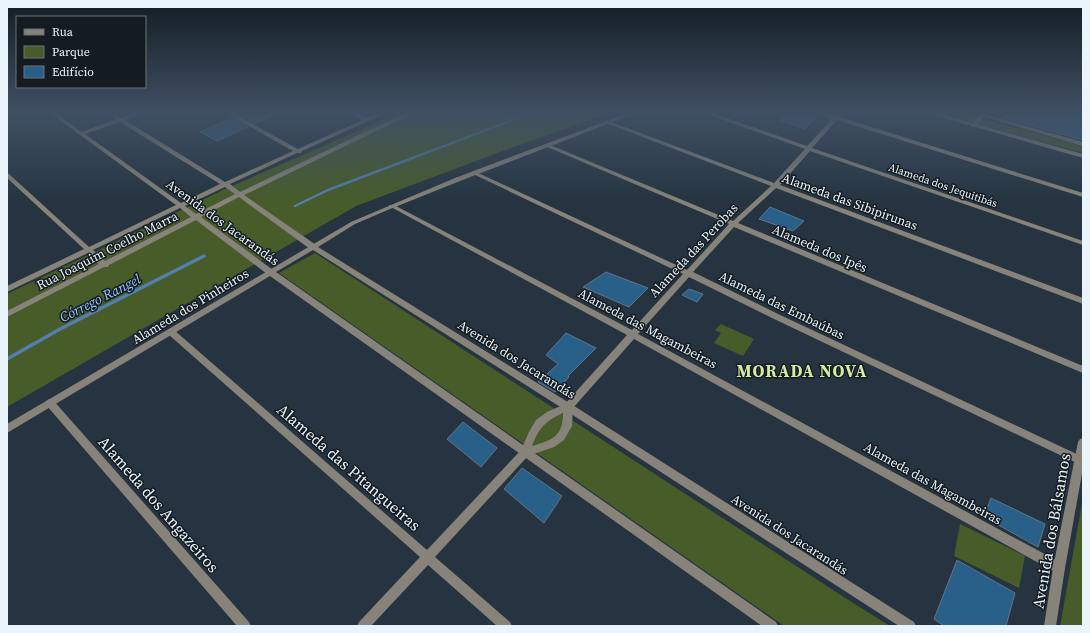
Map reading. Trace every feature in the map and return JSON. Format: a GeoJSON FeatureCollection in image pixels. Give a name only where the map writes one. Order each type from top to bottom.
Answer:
{"type":"FeatureCollection","features":[{"type":"Feature","properties":{"kind":"street","name":"Avenida dos Jacarandás"},"geometry":{"type":"LineString","coordinates":[[92,143],[270,272],[772,626]]}},
{"type":"Feature","properties":{"kind":"street","name":"Avenida dos Jacarandás"},"geometry":{"type":"LineString","coordinates":[[157,143],[225,184],[312,247],[568,407],[910,626]]}},
{"type":"Feature","properties":{"kind":"street"},"geometry":{"type":"LineString","coordinates":[[282,143],[299,152]]}},
{"type":"Feature","properties":{"kind":"street","name":"Rua Joaquim Coelho Marra"},"geometry":{"type":"LineString","coordinates":[[7,175],[89,250],[225,184],[319,143]]}},
{"type":"Feature","properties":{"kind":"street","name":"Rua Joaquim Coelho Marra"},"geometry":{"type":"LineString","coordinates":[[7,314],[239,195],[347,143]]}},
{"type":"Feature","properties":{"kind":"street","name":"Alameda dos Pinheiros"},"geometry":{"type":"LineString","coordinates":[[7,429],[353,223],[392,206],[557,143]]}},
{"type":"Feature","properties":{"kind":"street","name":"Alameda das Sibipirunas"},"geometry":{"type":"LineString","coordinates":[[660,143],[1083,301]]}},
{"type":"Feature","properties":{"kind":"street","name":"Alameda dos Jequitibás"},"geometry":{"type":"LineString","coordinates":[[789,143],[1083,243]]}},
{"type":"Feature","properties":{"kind":"street","name":"Alameda das Perobas"},"geometry":{"type":"LineString","coordinates":[[363,626],[525,453],[534,429],[540,422],[547,415],[568,407],[733,224],[775,186],[813,143]]}},
{"type":"Feature","properties":{"kind":"street"},"geometry":{"type":"LineString","coordinates":[[920,143],[1083,195]]}},
{"type":"Feature","properties":{"kind":"street"},"geometry":{"type":"LineString","coordinates":[[1034,143],[1083,156]]}},
{"type":"Feature","properties":{"kind":"street","name":"Alameda dos Ipês"},"geometry":{"type":"LineString","coordinates":[[548,146],[1083,370]]}},
{"type":"Feature","properties":{"kind":"street","name":"Alameda das Embaúbas"},"geometry":{"type":"LineString","coordinates":[[474,174],[688,273],[775,316],[1081,461]]}},
{"type":"Feature","properties":{"kind":"street","name":"Alameda das Magambeiras"},"geometry":{"type":"LineString","coordinates":[[392,206],[634,335],[1059,568]]}},
{"type":"Feature","properties":{"kind":"street"},"geometry":{"type":"LineString","coordinates":[[7,289],[89,250],[105,265]]}},
{"type":"Feature","properties":{"kind":"street","name":"Alameda das Pitangueiras"},"geometry":{"type":"LineString","coordinates":[[171,332],[506,626]]}},
{"type":"Feature","properties":{"kind":"street","name":"Alameda dos Angazeiros"},"geometry":{"type":"LineString","coordinates":[[50,403],[245,626]]}},
{"type":"Feature","properties":{"kind":"street","name":"Alameda das Perobas"},"geometry":{"type":"LineString","coordinates":[[525,453],[552,443],[561,436],[567,427],[568,407]]}},
{"type":"Feature","properties":{"kind":"street","name":"Avenida dos Bálsamos"},"geometry":{"type":"LineString","coordinates":[[1050,626],[1059,568],[1081,461],[1083,442]]}},
{"type":"Feature","properties":{"kind":"green space"},"geometry":{"type":"Polygon","coordinates":[[[331,143],[526,143],[356,206],[7,407],[7,294],[225,189],[331,143]]]}},
{"type":"Feature","properties":{"kind":"green space"},"geometry":{"type":"Polygon","coordinates":[[[1045,143],[1070,143],[1083,146],[1083,153],[1045,143]]]}},
{"type":"Feature","properties":{"kind":"green space"},"geometry":{"type":"Polygon","coordinates":[[[315,253],[890,626],[784,626],[279,273],[315,253]]]}},
{"type":"Feature","properties":{"kind":"green space"},"geometry":{"type":"Polygon","coordinates":[[[721,324],[754,339],[743,356],[714,343],[721,333],[715,330],[721,324]]]}},
{"type":"Feature","properties":{"kind":"green space"},"geometry":{"type":"Polygon","coordinates":[[[1083,498],[1083,626],[1060,626],[1083,498]]]}},
{"type":"Feature","properties":{"kind":"green space"},"geometry":{"type":"Polygon","coordinates":[[[960,524],[1025,556],[1019,588],[954,556],[960,524]]]}},
{"type":"Feature","properties":{"kind":"building"},"geometry":{"type":"Polygon","coordinates":[[[770,207],[804,221],[793,231],[759,219],[770,207]]]}},
{"type":"Feature","properties":{"kind":"building"},"geometry":{"type":"Polygon","coordinates":[[[606,272],[648,288],[629,307],[583,287],[606,272]]]}},
{"type":"Feature","properties":{"kind":"building"},"geometry":{"type":"Polygon","coordinates":[[[689,289],[703,294],[697,302],[682,295],[689,289]]]}},
{"type":"Feature","properties":{"kind":"building"},"geometry":{"type":"Polygon","coordinates":[[[566,333],[596,348],[568,376],[569,377],[555,392],[538,382],[558,364],[546,355],[566,333]]]}},
{"type":"Feature","properties":{"kind":"building"},"geometry":{"type":"Polygon","coordinates":[[[463,422],[497,448],[481,467],[447,439],[463,422]]]}},
{"type":"Feature","properties":{"kind":"building"},"geometry":{"type":"Polygon","coordinates":[[[522,468],[562,496],[544,523],[504,489],[522,468]]]}},
{"type":"Feature","properties":{"kind":"building"},"geometry":{"type":"Polygon","coordinates":[[[991,498],[1045,524],[1038,547],[984,517],[991,498]]]}},
{"type":"Feature","properties":{"kind":"building"},"geometry":{"type":"Polygon","coordinates":[[[957,560],[1015,593],[1006,626],[944,626],[934,619],[957,560]]]}},
{"type":"Feature","properties":{"kind":"waterway","name":"Córrego Rangel"},"geometry":{"type":"LineString","coordinates":[[295,206],[328,190],[453,143]]}},
{"type":"Feature","properties":{"kind":"waterway","name":"Córrego Rangel"},"geometry":{"type":"LineString","coordinates":[[7,359],[62,328],[204,256]]}},
{"type":"Feature","properties":{"kind":"district","name":"MORADA NOVA"},"geometry":{"type":"Point","coordinates":[802,371]}}]}
